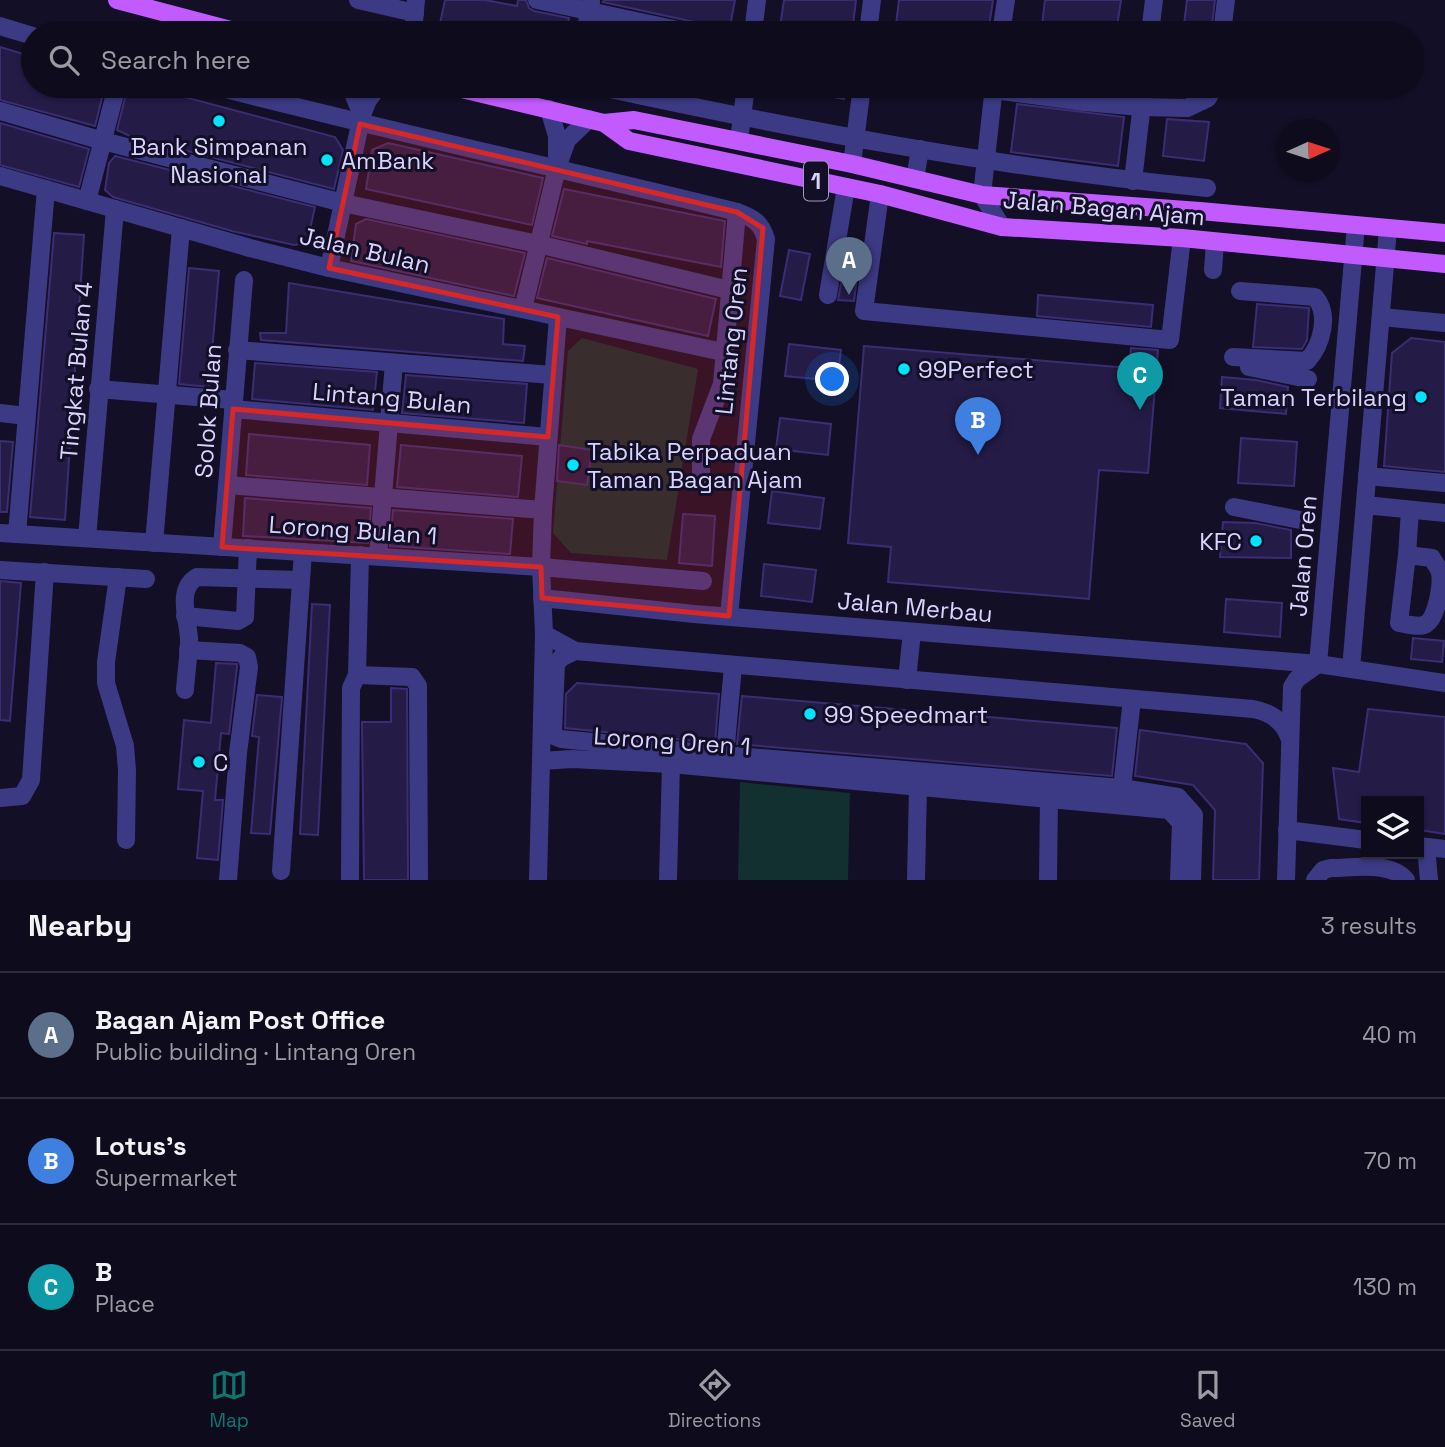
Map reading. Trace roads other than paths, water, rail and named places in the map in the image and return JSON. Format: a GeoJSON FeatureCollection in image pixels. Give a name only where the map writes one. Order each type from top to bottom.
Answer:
{"type":"FeatureCollection","features":[{"type":"Feature","properties":{"kind":"main road"},"geometry":{"type":"LineString","coordinates":[[117,0],[197,21]]}},
{"type":"Feature","properties":{"kind":"main road","name":"Jalan Bagan Ajam"},"geometry":{"type":"LineString","coordinates":[[501,98],[597,121],[634,120],[739,140],[982,195],[1445,233]]}},
{"type":"Feature","properties":{"kind":"main road","name":"Jalan Bagan Ajam"},"geometry":{"type":"LineString","coordinates":[[597,121],[629,141],[880,194],[1002,227],[1182,238],[1445,264]]}},
{"type":"Feature","properties":{"kind":"street"},"geometry":{"type":"LineString","coordinates":[[358,0],[416,6]]}},
{"type":"Feature","properties":{"kind":"street"},"geometry":{"type":"LineString","coordinates":[[537,0],[590,6],[647,21]]}},
{"type":"Feature","properties":{"kind":"street"},"geometry":{"type":"LineString","coordinates":[[754,21],[757,0]]}},
{"type":"Feature","properties":{"kind":"street"},"geometry":{"type":"LineString","coordinates":[[870,21],[873,0]]}},
{"type":"Feature","properties":{"kind":"street"},"geometry":{"type":"LineString","coordinates":[[1003,21],[1006,0]]}},
{"type":"Feature","properties":{"kind":"street"},"geometry":{"type":"LineString","coordinates":[[1151,21],[1154,0]]}},
{"type":"Feature","properties":{"kind":"street"},"geometry":{"type":"LineString","coordinates":[[1223,21],[1226,0]]}},
{"type":"Feature","properties":{"kind":"street"},"geometry":{"type":"LineString","coordinates":[[0,26],[21,32]]}},
{"type":"Feature","properties":{"kind":"street"},"geometry":{"type":"LineString","coordinates":[[87,201],[114,98]]}},
{"type":"Feature","properties":{"kind":"street"},"geometry":{"type":"LineString","coordinates":[[266,98],[737,212],[722,384],[701,439],[701,475]]}},
{"type":"Feature","properties":{"kind":"street"},"geometry":{"type":"LineString","coordinates":[[354,98],[361,120]]}},
{"type":"Feature","properties":{"kind":"street"},"geometry":{"type":"LineString","coordinates":[[329,268],[361,120],[370,98]]}},
{"type":"Feature","properties":{"kind":"street"},"geometry":{"type":"LineString","coordinates":[[651,98],[855,139],[1133,181],[1207,188]]}},
{"type":"Feature","properties":{"kind":"street"},"geometry":{"type":"LineString","coordinates":[[739,140],[744,98]]}},
{"type":"Feature","properties":{"kind":"street"},"geometry":{"type":"LineString","coordinates":[[852,164],[860,98]]}},
{"type":"Feature","properties":{"kind":"street"},"geometry":{"type":"LineString","coordinates":[[993,98],[982,195],[1002,227]]}},
{"type":"Feature","properties":{"kind":"street"},"geometry":{"type":"LineString","coordinates":[[1058,98],[1141,107],[1186,108],[1208,98]]}},
{"type":"Feature","properties":{"kind":"street"},"geometry":{"type":"LineString","coordinates":[[1133,181],[1142,98]]}},
{"type":"Feature","properties":{"kind":"street"},"geometry":{"type":"LineString","coordinates":[[549,109],[557,136],[557,168]]}},
{"type":"Feature","properties":{"kind":"street"},"geometry":{"type":"LineString","coordinates":[[0,111],[103,141],[343,203],[538,244],[729,290]]}},
{"type":"Feature","properties":{"kind":"street"},"geometry":{"type":"LineString","coordinates":[[523,309],[557,168],[568,141],[597,121]]}},
{"type":"Feature","properties":{"kind":"street"},"geometry":{"type":"LineString","coordinates":[[915,178],[920,149]]}},
{"type":"Feature","properties":{"kind":"street","name":"Jalan Bulan"},"geometry":{"type":"LineString","coordinates":[[0,176],[329,268],[723,352]]}},
{"type":"Feature","properties":{"kind":"street"},"geometry":{"type":"LineString","coordinates":[[828,295],[846,187]]}},
{"type":"Feature","properties":{"kind":"street"},"geometry":{"type":"LineString","coordinates":[[8,533],[26,416],[46,189]]}},
{"type":"Feature","properties":{"kind":"street"},"geometry":{"type":"LineString","coordinates":[[880,194],[864,311],[1171,340],[1182,238]]}},
{"type":"Feature","properties":{"kind":"street","name":"Tingkat Bulan 4"},"geometry":{"type":"LineString","coordinates":[[87,538],[115,209]]}},
{"type":"Feature","properties":{"kind":"street","name":"Lintang Oren"},"geometry":{"type":"LineString","coordinates":[[729,616],[766,239],[763,228],[755,219],[737,212]]}},
{"type":"Feature","properties":{"kind":"street","name":"Jalan Oren"},"geometry":{"type":"LineString","coordinates":[[1318,664],[1356,225]]}},
{"type":"Feature","properties":{"kind":"street"},"geometry":{"type":"LineString","coordinates":[[154,542],[181,228]]}},
{"type":"Feature","properties":{"kind":"street"},"geometry":{"type":"LineString","coordinates":[[1351,669],[1388,229]]}},
{"type":"Feature","properties":{"kind":"street"},"geometry":{"type":"LineString","coordinates":[[1213,270],[1215,242]]}},
{"type":"Feature","properties":{"kind":"street","name":"Solok Bulan"},"geometry":{"type":"LineString","coordinates":[[222,547],[244,280]]}},
{"type":"Feature","properties":{"kind":"street"},"geometry":{"type":"LineString","coordinates":[[1233,357],[1307,361],[1318,347],[1323,320],[1321,304],[1315,297],[1240,291]]}},
{"type":"Feature","properties":{"kind":"street"},"geometry":{"type":"LineString","coordinates":[[538,880],[544,634],[541,567],[543,510],[558,317]]}},
{"type":"Feature","properties":{"kind":"street"},"geometry":{"type":"LineString","coordinates":[[1381,317],[1445,323]]}},
{"type":"Feature","properties":{"kind":"street"},"geometry":{"type":"LineString","coordinates":[[237,350],[552,376]]}},
{"type":"Feature","properties":{"kind":"street"},"geometry":{"type":"LineString","coordinates":[[350,880],[351,688],[357,675],[369,556],[383,496],[394,363]]}},
{"type":"Feature","properties":{"kind":"street"},"geometry":{"type":"LineString","coordinates":[[1249,367],[1308,379]]}},
{"type":"Feature","properties":{"kind":"street","name":"Lintang Bulan"},"geometry":{"type":"LineString","coordinates":[[98,389],[389,422],[548,436]]}},
{"type":"Feature","properties":{"kind":"street"},"geometry":{"type":"LineString","coordinates":[[0,413],[26,416]]}},
{"type":"Feature","properties":{"kind":"street"},"geometry":{"type":"LineString","coordinates":[[1367,476],[1445,483]]}},
{"type":"Feature","properties":{"kind":"street"},"geometry":{"type":"LineString","coordinates":[[227,485],[543,510]]}},
{"type":"Feature","properties":{"kind":"street"},"geometry":{"type":"LineString","coordinates":[[1365,505],[1445,513]]}},
{"type":"Feature","properties":{"kind":"street"},"geometry":{"type":"LineString","coordinates":[[1234,507],[1300,520]]}},
{"type":"Feature","properties":{"kind":"street"},"geometry":{"type":"LineString","coordinates":[[1407,555],[1410,510]]}},
{"type":"Feature","properties":{"kind":"street","name":"Lorong Bulan 1"},"geometry":{"type":"LineString","coordinates":[[8,533],[541,567],[703,581]]}},
{"type":"Feature","properties":{"kind":"street"},"geometry":{"type":"LineString","coordinates":[[1328,541],[1362,545]]}},
{"type":"Feature","properties":{"kind":"street"},"geometry":{"type":"LineString","coordinates":[[185,616],[238,621],[245,617],[248,548]]}},
{"type":"Feature","properties":{"kind":"street"},"geometry":{"type":"LineString","coordinates":[[281,872],[303,552]]}},
{"type":"Feature","properties":{"kind":"street"},"geometry":{"type":"LineString","coordinates":[[0,569],[146,579]]}},
{"type":"Feature","properties":{"kind":"street"},"geometry":{"type":"LineString","coordinates":[[0,798],[22,796],[31,780],[45,572]]}},
{"type":"Feature","properties":{"kind":"street"},"geometry":{"type":"LineString","coordinates":[[118,577],[106,662],[106,683],[125,746],[128,770],[125,840]]}},
{"type":"Feature","properties":{"kind":"street"},"geometry":{"type":"LineString","coordinates":[[185,690],[188,650],[186,591],[190,582],[198,577],[301,580]]}},
{"type":"Feature","properties":{"kind":"street","name":"Jalan Merbau"},"geometry":{"type":"LineString","coordinates":[[542,598],[912,632],[1318,664],[1445,683]]}},
{"type":"Feature","properties":{"kind":"street"},"geometry":{"type":"LineString","coordinates":[[907,680],[912,632]]}},
{"type":"Feature","properties":{"kind":"street"},"geometry":{"type":"LineString","coordinates":[[544,634],[575,651],[1259,710],[1280,721],[1290,737]]}},
{"type":"Feature","properties":{"kind":"street"},"geometry":{"type":"LineString","coordinates":[[188,650],[240,653],[247,657],[228,880]]}},
{"type":"Feature","properties":{"kind":"street"},"geometry":{"type":"LineString","coordinates":[[575,651],[561,658],[556,664],[554,731],[556,737],[561,739],[1122,788],[1178,797],[1194,815],[1192,880]]}},
{"type":"Feature","properties":{"kind":"street"},"geometry":{"type":"LineString","coordinates":[[1286,880],[1292,687],[1318,664]]}},
{"type":"Feature","properties":{"kind":"street"},"geometry":{"type":"LineString","coordinates":[[725,755],[733,666]]}},
{"type":"Feature","properties":{"kind":"street"},"geometry":{"type":"LineString","coordinates":[[357,675],[412,677],[418,686],[419,880]]}},
{"type":"Feature","properties":{"kind":"street"},"geometry":{"type":"LineString","coordinates":[[1122,788],[1132,699]]}},
{"type":"Feature","properties":{"kind":"street","name":"Lorong Oren 1"},"geometry":{"type":"LineString","coordinates":[[541,761],[572,759],[671,764],[1169,810],[1181,823],[1180,880]]}},
{"type":"Feature","properties":{"kind":"street"},"geometry":{"type":"LineString","coordinates":[[668,880],[671,764]]}},
{"type":"Feature","properties":{"kind":"street"},"geometry":{"type":"LineString","coordinates":[[916,880],[918,786]]}},
{"type":"Feature","properties":{"kind":"street"},"geometry":{"type":"LineString","coordinates":[[1048,880],[1049,798]]}},
{"type":"Feature","properties":{"kind":"street"},"geometry":{"type":"LineString","coordinates":[[1287,830],[1361,839]]}},
{"type":"Feature","properties":{"kind":"street"},"geometry":{"type":"LineString","coordinates":[[1424,847],[1445,849]]}},
{"type":"Feature","properties":{"kind":"street"},"geometry":{"type":"LineString","coordinates":[[1424,856],[1429,880]]}},
{"type":"Feature","properties":{"kind":"street"},"geometry":{"type":"LineString","coordinates":[[1315,880],[1323,870],[1331,868],[1384,868],[1400,872],[1406,880]]}},
{"type":"Feature","properties":{"kind":"place","name":"Bank Simpanan Nasional"},"geometry":{"type":"Point","coordinates":[219,121]}},
{"type":"Feature","properties":{"kind":"place","name":"AmBank"},"geometry":{"type":"Point","coordinates":[327,160]}},
{"type":"Feature","properties":{"kind":"place","name":"Bagan Ajam Post Office"},"geometry":{"type":"Point","coordinates":[849,295]}},
{"type":"Feature","properties":{"kind":"place","name":"99Perfect"},"geometry":{"type":"Point","coordinates":[904,369]}},
{"type":"Feature","properties":{"kind":"place","name":"Taman Terbilang"},"geometry":{"type":"Point","coordinates":[1421,397]}},
{"type":"Feature","properties":{"kind":"place","name":"B"},"geometry":{"type":"Point","coordinates":[1140,410]}},
{"type":"Feature","properties":{"kind":"place","name":"Lotus's"},"geometry":{"type":"Point","coordinates":[978,455]}},
{"type":"Feature","properties":{"kind":"place","name":"Tabika Perpaduan Taman Bagan Ajam"},"geometry":{"type":"Point","coordinates":[573,465]}},
{"type":"Feature","properties":{"kind":"place","name":"KFC"},"geometry":{"type":"Point","coordinates":[1256,541]}},
{"type":"Feature","properties":{"kind":"place","name":"99 Speedmart"},"geometry":{"type":"Point","coordinates":[810,714]}},
{"type":"Feature","properties":{"kind":"place","name":"C"},"geometry":{"type":"Point","coordinates":[199,762]}}]}
